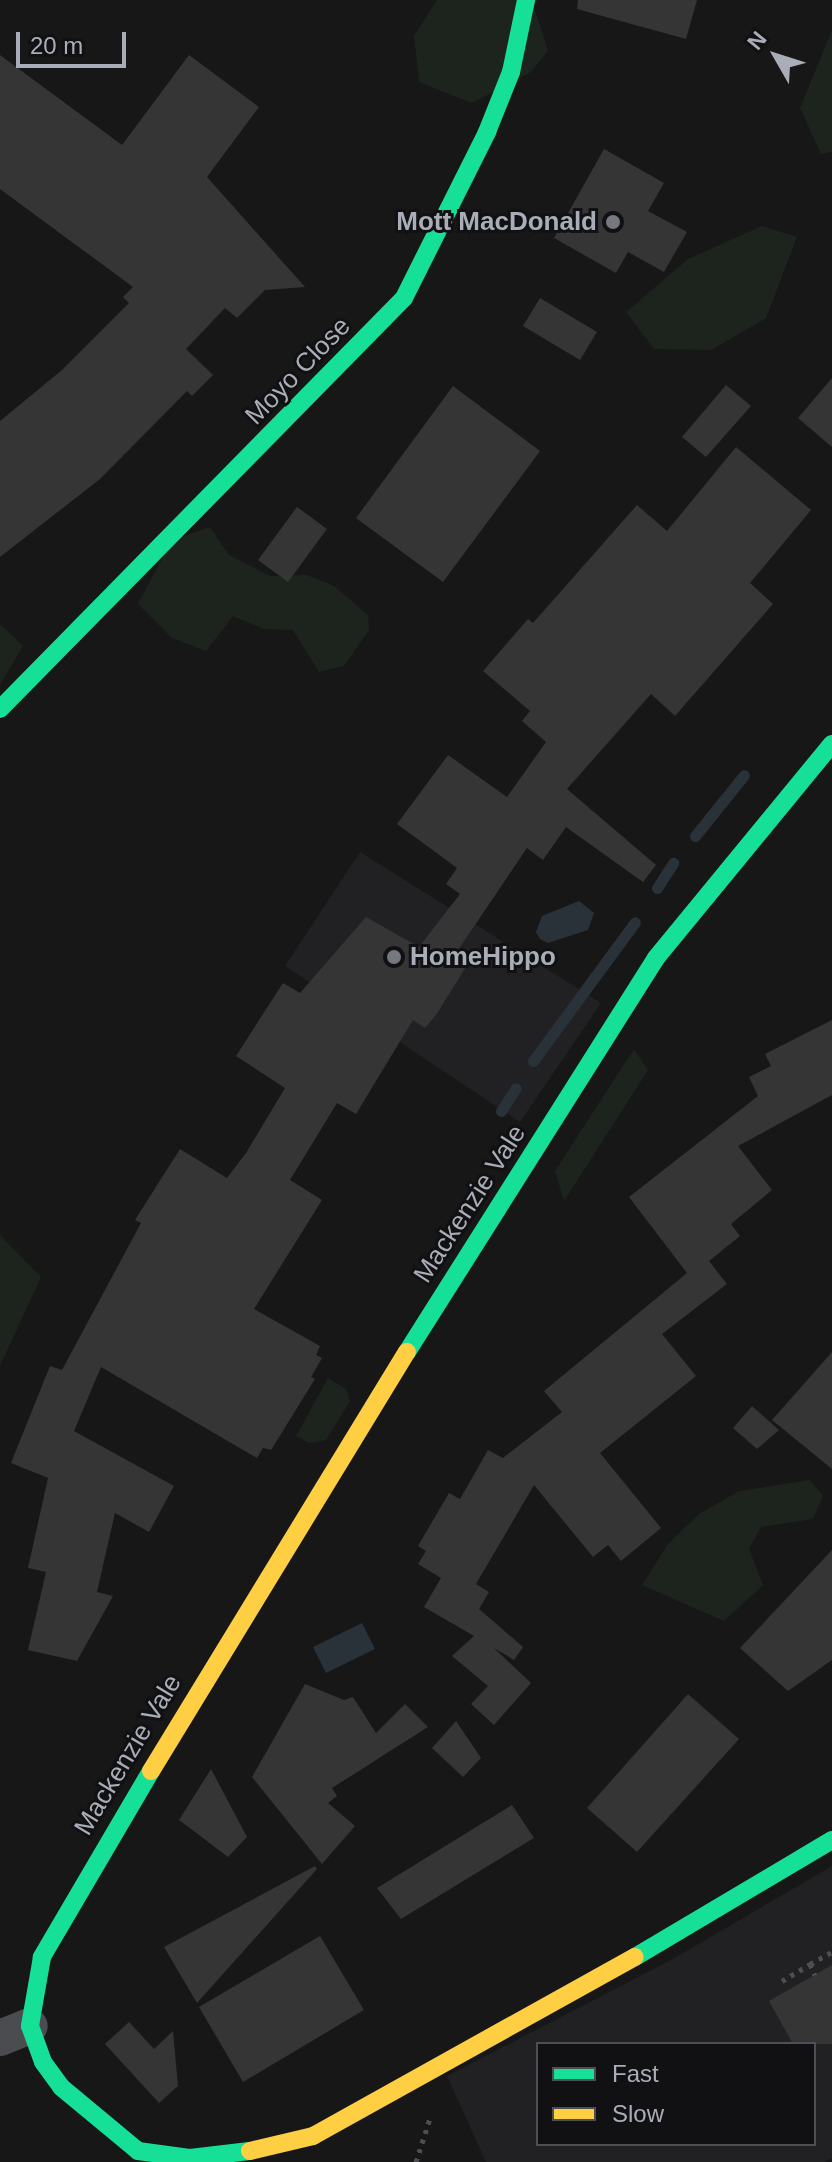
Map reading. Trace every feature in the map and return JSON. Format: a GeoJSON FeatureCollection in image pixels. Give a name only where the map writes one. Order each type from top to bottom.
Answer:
{"type":"FeatureCollection","features":[{"type":"Feature","properties":{"kind":"street","name":"Moyo Close"},"geometry":{"type":"LineString","coordinates":[[0,709],[404,298],[492,120],[511,72],[526,0]]}},
{"type":"Feature","properties":{"kind":"street","name":"Mackenzie Vale"},"geometry":{"type":"LineString","coordinates":[[832,744],[761,824],[656,958],[427,1319],[67,1908],[42,1957],[15,2032],[61,2087],[108,2131],[138,2151],[190,2158],[242,2153],[326,2129],[648,1950],[832,1840]]}},
{"type":"Feature","properties":{"kind":"path"},"geometry":{"type":"LineString","coordinates":[[782,1981],[832,1952]]}},
{"type":"Feature","properties":{"kind":"path"},"geometry":{"type":"LineString","coordinates":[[810,1964],[815,1975]]}},
{"type":"Feature","properties":{"kind":"shaded area"},"geometry":{"type":"Polygon","coordinates":[[[437,0],[532,0],[548,51],[531,72],[472,103],[419,82],[414,36],[437,0]]]}},
{"type":"Feature","properties":{"kind":"shaded area"},"geometry":{"type":"Polygon","coordinates":[[[832,30],[832,152],[821,154],[800,108],[832,30]]]}},
{"type":"Feature","properties":{"kind":"shaded area"},"geometry":{"type":"Polygon","coordinates":[[[762,226],[797,237],[766,318],[711,350],[654,349],[626,312],[688,259],[762,226]]]}},
{"type":"Feature","properties":{"kind":"shaded area"},"geometry":{"type":"Polygon","coordinates":[[[210,527],[229,555],[270,576],[307,575],[334,586],[368,615],[369,630],[344,666],[319,672],[293,630],[264,629],[233,616],[206,651],[172,638],[138,604],[172,540],[210,527]]]}},
{"type":"Feature","properties":{"kind":"shaded area"},"geometry":{"type":"Polygon","coordinates":[[[0,624],[23,646],[0,685],[0,624]]]}},
{"type":"Feature","properties":{"kind":"shaded area"},"geometry":{"type":"Polygon","coordinates":[[[360,852],[601,1003],[520,1122],[285,966],[360,852]]]}},
{"type":"Feature","properties":{"kind":"shaded area"},"geometry":{"type":"Polygon","coordinates":[[[579,901],[594,913],[588,930],[548,943],[540,939],[536,932],[542,916],[579,901]]]}},
{"type":"Feature","properties":{"kind":"shaded area"},"geometry":{"type":"Polygon","coordinates":[[[634,1049],[648,1070],[564,1201],[555,1171],[634,1049]]]}},
{"type":"Feature","properties":{"kind":"shaded area"},"geometry":{"type":"Polygon","coordinates":[[[0,1235],[41,1277],[0,1366],[0,1235]]]}},
{"type":"Feature","properties":{"kind":"shaded area"},"geometry":{"type":"Polygon","coordinates":[[[328,1378],[346,1389],[350,1401],[326,1440],[309,1443],[296,1436],[328,1378]]]}},
{"type":"Feature","properties":{"kind":"shaded area"},"geometry":{"type":"Polygon","coordinates":[[[810,1480],[823,1496],[813,1519],[761,1527],[749,1549],[763,1585],[724,1621],[642,1585],[668,1544],[699,1514],[739,1491],[810,1480]]]}},
{"type":"Feature","properties":{"kind":"shaded area"},"geometry":{"type":"Polygon","coordinates":[[[362,1623],[375,1649],[326,1673],[313,1647],[362,1623]]]}},
{"type":"Feature","properties":{"kind":"shaded area"},"geometry":{"type":"Polygon","coordinates":[[[832,1866],[832,2158],[824,2162],[486,2162],[447,2076],[671,1960],[832,1866]]]}},
{"type":"Feature","properties":{"kind":"building"},"geometry":{"type":"Polygon","coordinates":[[[578,0],[697,0],[686,39],[577,9],[578,0]]]}},
{"type":"Feature","properties":{"kind":"building"},"geometry":{"type":"Polygon","coordinates":[[[0,55],[122,145],[189,55],[259,107],[207,177],[305,287],[265,290],[237,318],[225,308],[186,349],[213,375],[192,396],[187,391],[100,479],[0,557],[0,421],[62,370],[129,303],[123,297],[133,287],[0,189],[0,55]]]}},
{"type":"Feature","properties":{"kind":"building"},"geometry":{"type":"Polygon","coordinates":[[[604,149],[664,183],[648,211],[687,232],[664,272],[628,252],[616,273],[554,238],[604,149]]]}},
{"type":"Feature","properties":{"kind":"building"},"geometry":{"type":"Polygon","coordinates":[[[540,298],[597,332],[580,360],[523,326],[540,298]]]}},
{"type":"Feature","properties":{"kind":"building"},"geometry":{"type":"Polygon","coordinates":[[[832,378],[832,447],[798,418],[832,378]]]}},
{"type":"Feature","properties":{"kind":"building"},"geometry":{"type":"Polygon","coordinates":[[[726,385],[751,406],[706,457],[682,437],[726,385]]]}},
{"type":"Feature","properties":{"kind":"building"},"geometry":{"type":"Polygon","coordinates":[[[453,386],[540,451],[443,582],[356,518],[453,386]]]}},
{"type":"Feature","properties":{"kind":"building"},"geometry":{"type":"Polygon","coordinates":[[[736,447],[811,510],[750,583],[773,604],[675,716],[651,694],[567,789],[656,865],[643,882],[566,827],[543,860],[527,848],[456,953],[469,962],[436,1015],[425,1028],[413,1020],[356,1114],[337,1103],[290,1180],[322,1200],[254,1309],[320,1346],[316,1355],[322,1358],[311,1377],[315,1379],[271,1450],[263,1448],[257,1458],[101,1367],[74,1431],[174,1486],[149,1532],[115,1513],[97,1592],[113,1596],[77,1661],[28,1650],[46,1572],[28,1568],[48,1478],[11,1463],[50,1366],[62,1370],[141,1223],[135,1220],[180,1149],[227,1178],[246,1153],[285,1088],[236,1056],[283,983],[300,993],[366,917],[419,947],[460,894],[446,884],[457,868],[397,824],[448,755],[507,797],[546,742],[522,721],[530,711],[483,671],[528,619],[533,623],[637,505],[667,531],[736,447]]]}},
{"type":"Feature","properties":{"kind":"building"},"geometry":{"type":"Polygon","coordinates":[[[297,507],[327,529],[288,582],[258,560],[297,507]]]}},
{"type":"Feature","properties":{"kind":"building"},"geometry":{"type":"Polygon","coordinates":[[[832,1020],[832,1095],[738,1146],[772,1190],[731,1224],[740,1236],[709,1261],[727,1284],[662,1334],[696,1376],[600,1453],[661,1528],[621,1561],[608,1545],[593,1557],[534,1485],[476,1584],[489,1592],[479,1609],[523,1647],[514,1660],[494,1648],[531,1683],[494,1725],[471,1704],[488,1686],[452,1656],[474,1636],[424,1607],[441,1578],[418,1564],[426,1551],[418,1546],[449,1493],[460,1499],[488,1450],[503,1458],[562,1412],[544,1391],[687,1273],[629,1197],[758,1096],[749,1077],[771,1066],[765,1054],[832,1020]]]}},
{"type":"Feature","properties":{"kind":"building"},"geometry":{"type":"Polygon","coordinates":[[[832,1352],[832,1469],[772,1420],[832,1352]]]}},
{"type":"Feature","properties":{"kind":"building"},"geometry":{"type":"Polygon","coordinates":[[[752,1406],[779,1430],[757,1449],[733,1428],[752,1406]]]}},
{"type":"Feature","properties":{"kind":"building"},"geometry":{"type":"Polygon","coordinates":[[[832,1550],[832,1660],[788,1691],[740,1648],[832,1550]]]}},
{"type":"Feature","properties":{"kind":"building"},"geometry":{"type":"Polygon","coordinates":[[[305,1684],[344,1700],[353,1697],[376,1733],[405,1704],[428,1727],[332,1788],[337,1796],[328,1803],[355,1826],[322,1864],[252,1777],[305,1684]]]}},
{"type":"Feature","properties":{"kind":"building"},"geometry":{"type":"Polygon","coordinates":[[[688,1694],[739,1739],[637,1852],[587,1808],[688,1694]]]}},
{"type":"Feature","properties":{"kind":"building"},"geometry":{"type":"Polygon","coordinates":[[[456,1721],[481,1758],[463,1777],[432,1748],[456,1721]]]}},
{"type":"Feature","properties":{"kind":"building"},"geometry":{"type":"Polygon","coordinates":[[[211,1769],[247,1837],[228,1857],[179,1820],[211,1769]]]}},
{"type":"Feature","properties":{"kind":"building"},"geometry":{"type":"Polygon","coordinates":[[[512,1805],[534,1838],[401,1919],[377,1888],[512,1805]]]}},
{"type":"Feature","properties":{"kind":"building"},"geometry":{"type":"Polygon","coordinates":[[[315,1866],[317,1869],[197,2003],[164,1947],[315,1866]]]}},
{"type":"Feature","properties":{"kind":"building"},"geometry":{"type":"Polygon","coordinates":[[[320,1936],[364,2010],[243,2082],[199,2007],[320,1936]]]}},
{"type":"Feature","properties":{"kind":"building"},"geometry":{"type":"Polygon","coordinates":[[[832,1965],[832,2044],[792,2042],[769,2001],[832,1965]]]}},
{"type":"Feature","properties":{"kind":"building"},"geometry":{"type":"Polygon","coordinates":[[[129,2022],[154,2049],[173,2031],[178,2086],[159,2103],[105,2044],[129,2022]]]}},
{"type":"Feature","properties":{"kind":"waterway"},"geometry":{"type":"LineString","coordinates":[[695,836],[744,775]]}},
{"type":"Feature","properties":{"kind":"waterway"},"geometry":{"type":"LineString","coordinates":[[657,888],[673,863]]}},
{"type":"Feature","properties":{"kind":"waterway"},"geometry":{"type":"LineString","coordinates":[[533,1061],[635,922]]}},
{"type":"Feature","properties":{"kind":"waterway"},"geometry":{"type":"LineString","coordinates":[[501,1111],[516,1088]]}},
{"type":"Feature","properties":{"kind":"traffic: fast"},"geometry":{"type":"LineString","coordinates":[[0,709],[404,298],[487,132],[511,72],[526,0]]}},
{"type":"Feature","properties":{"kind":"traffic: fast"},"geometry":{"type":"LineString","coordinates":[[407,1352],[656,958],[832,744]]}},
{"type":"Feature","properties":{"kind":"traffic: fast"},"geometry":{"type":"LineString","coordinates":[[151,1771],[42,1957],[30,2026],[43,2062],[61,2087],[138,2151],[190,2158],[250,2151]]}},
{"type":"Feature","properties":{"kind":"traffic: fast"},"geometry":{"type":"LineString","coordinates":[[635,1957],[832,1840]]}},
{"type":"Feature","properties":{"kind":"traffic: slow"},"geometry":{"type":"LineString","coordinates":[[151,1771],[407,1352]]}},
{"type":"Feature","properties":{"kind":"traffic: slow"},"geometry":{"type":"LineString","coordinates":[[250,2151],[313,2136],[635,1957]]}},
{"type":"Feature","properties":{"kind":"place","name":"Mott MacDonald"},"geometry":{"type":"Point","coordinates":[613,222]}},
{"type":"Feature","properties":{"kind":"place","name":"HomeHippo"},"geometry":{"type":"Point","coordinates":[394,957]}}]}
